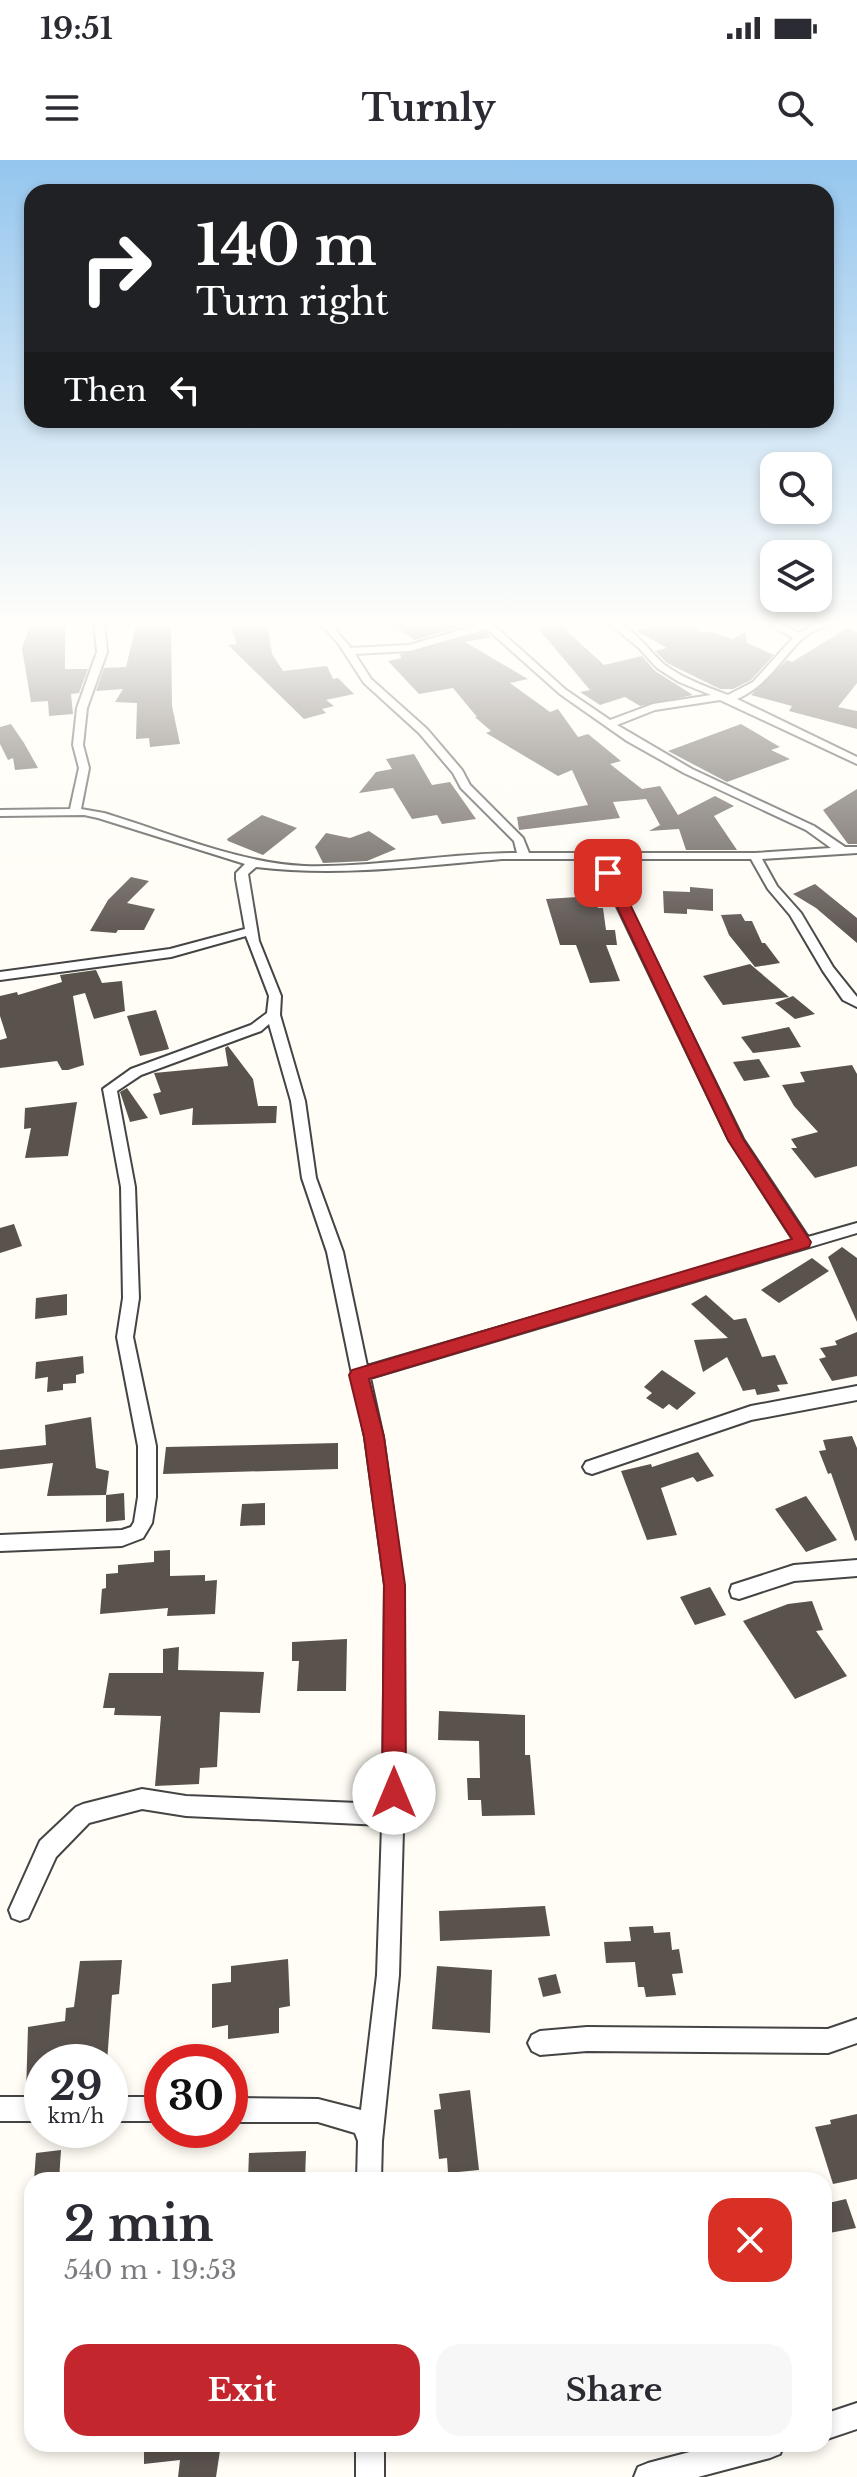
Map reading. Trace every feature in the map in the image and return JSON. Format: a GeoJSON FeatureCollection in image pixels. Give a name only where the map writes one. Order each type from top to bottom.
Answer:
{"type":"FeatureCollection","features":[{"type":"Feature","properties":{"kind":"street"},"geometry":{"type":"LineString","coordinates":[[74,814],[84,768],[78,745],[80,729]]}},
{"type":"Feature","properties":{"kind":"street"},"geometry":{"type":"LineString","coordinates":[[421,729],[458,772],[465,786],[519,840],[524,856]]}},
{"type":"Feature","properties":{"kind":"street"},"geometry":{"type":"LineString","coordinates":[[618,729],[688,771],[810,828],[843,851]]}},
{"type":"Feature","properties":{"kind":"street"},"geometry":{"type":"LineString","coordinates":[[790,729],[857,761]]}},
{"type":"Feature","properties":{"kind":"street"},"geometry":{"type":"LineString","coordinates":[[841,753],[857,747]]}},
{"type":"Feature","properties":{"kind":"street"},"geometry":{"type":"LineString","coordinates":[[0,813],[92,813],[126,821],[253,863],[331,870],[524,856],[755,856],[857,850]]}},
{"type":"Feature","properties":{"kind":"street"},"geometry":{"type":"LineString","coordinates":[[755,856],[772,887],[795,913],[827,968],[848,997],[857,1003]]}},
{"type":"Feature","properties":{"kind":"street"},"geometry":{"type":"LineString","coordinates":[[606,857],[614,888],[736,1140],[803,1242]]}},
{"type":"Feature","properties":{"kind":"street"},"geometry":{"type":"LineString","coordinates":[[253,863],[242,873],[251,931],[275,996],[273,1015],[298,1101],[309,1178],[335,1252],[374,1437],[394,1585],[393,1815],[388,1975],[369,2172]]}},
{"type":"Feature","properties":{"kind":"street"},"geometry":{"type":"LineString","coordinates":[[0,976],[153,957],[204,946],[251,931]]}},
{"type":"Feature","properties":{"kind":"street"},"geometry":{"type":"LineString","coordinates":[[0,1543],[122,1538],[140,1530],[147,1497],[147,1446],[125,1337],[131,1298],[128,1187],[110,1089],[136,1072],[256,1028],[273,1015]]}},
{"type":"Feature","properties":{"kind":"street"},"geometry":{"type":"LineString","coordinates":[[359,1375],[857,1228]]}},
{"type":"Feature","properties":{"kind":"street"},"geometry":{"type":"LineString","coordinates":[[592,1467],[751,1413],[857,1393]]}},
{"type":"Feature","properties":{"kind":"street"},"geometry":{"type":"LineString","coordinates":[[739,1591],[794,1573],[857,1568]]}},
{"type":"Feature","properties":{"kind":"street"},"geometry":{"type":"LineString","coordinates":[[20,1910],[48,1849],[83,1814],[142,1799],[186,1806],[393,1815]]}},
{"type":"Feature","properties":{"kind":"street"},"geometry":{"type":"LineString","coordinates":[[540,2043],[587,2039],[828,2041],[857,2031]]}},
{"type":"Feature","properties":{"kind":"street"},"geometry":{"type":"LineString","coordinates":[[0,2109],[24,2109]]}},
{"type":"Feature","properties":{"kind":"street"},"geometry":{"type":"LineString","coordinates":[[248,2111],[345,2114],[365,2125],[370,2141]]}},
{"type":"Feature","properties":{"kind":"street"},"geometry":{"type":"LineString","coordinates":[[832,2424],[857,2416]]}},
{"type":"Feature","properties":{"kind":"street"},"geometry":{"type":"LineString","coordinates":[[370,2452],[370,2477]]}},
{"type":"Feature","properties":{"kind":"street"},"geometry":{"type":"LineString","coordinates":[[648,2477],[740,2452]]}},
{"type":"Feature","properties":{"kind":"building"},"geometry":{"type":"Polygon","coordinates":[[[0,729],[15,729],[38,768],[15,770],[13,758],[8,760],[0,744],[0,729]]]}},
{"type":"Feature","properties":{"kind":"building"},"geometry":{"type":"Polygon","coordinates":[[[136,729],[177,729],[180,744],[150,747],[149,738],[136,739],[136,729]]]}},
{"type":"Feature","properties":{"kind":"building"},"geometry":{"type":"Polygon","coordinates":[[[489,729],[572,729],[578,737],[588,734],[621,761],[610,764],[642,789],[660,786],[678,815],[715,796],[734,806],[714,816],[737,850],[686,850],[679,829],[649,831],[660,825],[646,799],[613,802],[620,818],[519,830],[517,817],[588,805],[572,770],[558,776],[486,733],[491,731],[489,729]]]}},
{"type":"Feature","properties":{"kind":"building"},"geometry":{"type":"Polygon","coordinates":[[[727,729],[750,729],[780,747],[771,750],[790,759],[727,782],[668,751],[727,729]]]}},
{"type":"Feature","properties":{"kind":"building"},"geometry":{"type":"Polygon","coordinates":[[[414,754],[432,785],[450,782],[476,819],[442,824],[437,815],[412,819],[393,788],[359,793],[376,772],[392,769],[386,759],[414,754]]]}},
{"type":"Feature","properties":{"kind":"building"},"geometry":{"type":"Polygon","coordinates":[[[857,789],[857,844],[848,844],[823,810],[857,789]]]}},
{"type":"Feature","properties":{"kind":"building"},"geometry":{"type":"Polygon","coordinates":[[[262,815],[297,828],[263,855],[228,841],[227,839],[262,815]]]}},
{"type":"Feature","properties":{"kind":"building"},"geometry":{"type":"Polygon","coordinates":[[[369,831],[396,849],[367,861],[323,863],[315,847],[326,833],[350,838],[369,831]]]}},
{"type":"Feature","properties":{"kind":"building"},"geometry":{"type":"Polygon","coordinates":[[[131,877],[149,881],[127,903],[155,909],[144,930],[118,930],[116,933],[90,931],[108,900],[131,877]]]}},
{"type":"Feature","properties":{"kind":"building"},"geometry":{"type":"Polygon","coordinates":[[[815,884],[857,918],[857,943],[816,908],[793,894],[815,884]]]}},
{"type":"Feature","properties":{"kind":"building"},"geometry":{"type":"Polygon","coordinates":[[[690,887],[713,889],[713,911],[687,909],[687,914],[664,913],[663,891],[690,892],[690,887]]]}},
{"type":"Feature","properties":{"kind":"building"},"geometry":{"type":"Polygon","coordinates":[[[593,896],[598,908],[603,908],[606,930],[615,930],[617,945],[606,945],[620,981],[590,983],[576,945],[560,945],[546,899],[593,896]]]}},
{"type":"Feature","properties":{"kind":"building"},"geometry":{"type":"Polygon","coordinates":[[[741,914],[745,921],[752,921],[762,943],[780,963],[755,967],[729,935],[721,915],[741,914]]]}},
{"type":"Feature","properties":{"kind":"building"},"geometry":{"type":"Polygon","coordinates":[[[750,964],[789,997],[723,1005],[703,976],[750,964]]]}},
{"type":"Feature","properties":{"kind":"building"},"geometry":{"type":"Polygon","coordinates":[[[96,970],[102,983],[122,981],[125,1011],[94,1019],[85,993],[73,996],[84,1065],[62,1070],[57,1061],[0,1068],[0,1040],[7,1038],[0,1016],[0,996],[17,992],[18,995],[62,982],[60,975],[96,970]]]}},
{"type":"Feature","properties":{"kind":"building"},"geometry":{"type":"Polygon","coordinates":[[[793,996],[815,1014],[795,1019],[775,1003],[793,996]]]}},
{"type":"Feature","properties":{"kind":"building"},"geometry":{"type":"Polygon","coordinates":[[[156,1010],[169,1049],[140,1056],[127,1016],[156,1010]]]}},
{"type":"Feature","properties":{"kind":"building"},"geometry":{"type":"Polygon","coordinates":[[[789,1027],[801,1047],[753,1053],[741,1037],[789,1027]]]}},
{"type":"Feature","properties":{"kind":"building"},"geometry":{"type":"Polygon","coordinates":[[[228,1046],[253,1079],[258,1106],[277,1106],[276,1123],[192,1125],[193,1108],[160,1115],[153,1094],[161,1092],[154,1073],[228,1066],[225,1048],[228,1046]]]}},
{"type":"Feature","properties":{"kind":"building"},"geometry":{"type":"Polygon","coordinates":[[[759,1059],[770,1077],[744,1081],[733,1062],[759,1059]]]}},
{"type":"Feature","properties":{"kind":"building"},"geometry":{"type":"Polygon","coordinates":[[[852,1065],[857,1074],[857,1166],[815,1178],[791,1148],[797,1148],[791,1139],[818,1132],[794,1106],[782,1085],[805,1082],[800,1072],[852,1065]]]}},
{"type":"Feature","properties":{"kind":"building"},"geometry":{"type":"Polygon","coordinates":[[[127,1088],[148,1118],[130,1122],[120,1092],[127,1088]]]}},
{"type":"Feature","properties":{"kind":"building"},"geometry":{"type":"Polygon","coordinates":[[[77,1102],[68,1156],[25,1158],[31,1128],[24,1129],[25,1108],[77,1102]]]}},
{"type":"Feature","properties":{"kind":"building"},"geometry":{"type":"Polygon","coordinates":[[[14,1224],[22,1246],[0,1253],[0,1228],[14,1224]]]}},
{"type":"Feature","properties":{"kind":"building"},"geometry":{"type":"Polygon","coordinates":[[[842,1247],[857,1258],[857,1322],[828,1257],[842,1247]]]}},
{"type":"Feature","properties":{"kind":"building"},"geometry":{"type":"Polygon","coordinates":[[[812,1258],[829,1271],[779,1303],[761,1290],[812,1258]]]}},
{"type":"Feature","properties":{"kind":"building"},"geometry":{"type":"Polygon","coordinates":[[[67,1294],[67,1315],[35,1319],[36,1298],[67,1294]]]}},
{"type":"Feature","properties":{"kind":"building"},"geometry":{"type":"Polygon","coordinates":[[[706,1295],[734,1320],[746,1318],[762,1357],[775,1355],[788,1384],[777,1385],[780,1391],[757,1395],[755,1389],[743,1391],[727,1357],[703,1372],[694,1340],[728,1338],[691,1304],[706,1295]]]}},
{"type":"Feature","properties":{"kind":"building"},"geometry":{"type":"Polygon","coordinates":[[[857,1332],[857,1376],[832,1381],[819,1359],[826,1357],[820,1348],[837,1345],[835,1341],[857,1332]]]}},
{"type":"Feature","properties":{"kind":"building"},"geometry":{"type":"Polygon","coordinates":[[[83,1356],[84,1373],[76,1375],[76,1383],[63,1384],[63,1390],[47,1392],[48,1377],[35,1379],[36,1362],[83,1356]]]}},
{"type":"Feature","properties":{"kind":"building"},"geometry":{"type":"Polygon","coordinates":[[[662,1370],[696,1393],[677,1410],[669,1404],[663,1409],[646,1398],[652,1393],[644,1387],[662,1370]]]}},
{"type":"Feature","properties":{"kind":"building"},"geometry":{"type":"Polygon","coordinates":[[[91,1417],[96,1468],[109,1471],[106,1495],[47,1496],[53,1463],[0,1469],[0,1450],[46,1445],[45,1425],[91,1417]]]}},
{"type":"Feature","properties":{"kind":"building"},"geometry":{"type":"Polygon","coordinates":[[[852,1436],[857,1448],[855,1541],[831,1473],[828,1474],[819,1451],[826,1450],[823,1440],[852,1436]]]}},
{"type":"Feature","properties":{"kind":"building"},"geometry":{"type":"Polygon","coordinates":[[[338,1443],[338,1469],[163,1474],[166,1447],[338,1443]]]}},
{"type":"Feature","properties":{"kind":"building"},"geometry":{"type":"Polygon","coordinates":[[[698,1452],[714,1476],[697,1482],[693,1477],[661,1488],[677,1535],[647,1540],[621,1471],[651,1464],[652,1467],[698,1452]]]}},
{"type":"Feature","properties":{"kind":"building"},"geometry":{"type":"Polygon","coordinates":[[[124,1493],[125,1520],[106,1522],[106,1495],[124,1493]]]}},
{"type":"Feature","properties":{"kind":"building"},"geometry":{"type":"Polygon","coordinates":[[[806,1496],[837,1540],[806,1552],[775,1509],[806,1496]]]}},
{"type":"Feature","properties":{"kind":"building"},"geometry":{"type":"Polygon","coordinates":[[[265,1503],[265,1525],[240,1526],[242,1504],[265,1503]]]}},
{"type":"Feature","properties":{"kind":"building"},"geometry":{"type":"Polygon","coordinates":[[[170,1550],[170,1576],[205,1575],[205,1581],[217,1580],[215,1614],[167,1616],[168,1608],[100,1614],[106,1574],[118,1573],[118,1565],[154,1562],[154,1551],[170,1550]]]}},
{"type":"Feature","properties":{"kind":"building"},"geometry":{"type":"Polygon","coordinates":[[[710,1587],[726,1615],[695,1625],[680,1597],[710,1587]]]}},
{"type":"Feature","properties":{"kind":"building"},"geometry":{"type":"Polygon","coordinates":[[[812,1601],[823,1630],[816,1631],[847,1676],[795,1699],[743,1621],[788,1604],[812,1601]]]}},
{"type":"Feature","properties":{"kind":"building"},"geometry":{"type":"Polygon","coordinates":[[[347,1639],[346,1691],[297,1691],[299,1661],[292,1661],[292,1642],[347,1639]]]}},
{"type":"Feature","properties":{"kind":"building"},"geometry":{"type":"Polygon","coordinates":[[[179,1647],[178,1670],[264,1672],[260,1713],[220,1712],[217,1767],[200,1768],[199,1784],[155,1786],[161,1716],[114,1715],[115,1708],[103,1708],[109,1673],[163,1673],[163,1649],[179,1647]]]}},
{"type":"Feature","properties":{"kind":"building"},"geometry":{"type":"Polygon","coordinates":[[[439,1711],[525,1715],[525,1755],[530,1755],[535,1815],[482,1816],[481,1800],[468,1800],[467,1778],[480,1778],[479,1741],[438,1740],[439,1711]]]}},
{"type":"Feature","properties":{"kind":"building"},"geometry":{"type":"Polygon","coordinates":[[[545,1906],[550,1936],[440,1941],[439,1911],[545,1906]]]}},
{"type":"Feature","properties":{"kind":"building"},"geometry":{"type":"Polygon","coordinates":[[[653,1926],[654,1933],[670,1932],[672,1950],[679,1949],[683,1973],[672,1974],[676,1995],[646,1997],[644,1987],[638,1987],[635,1962],[606,1963],[604,1942],[631,1941],[629,1927],[653,1926]]]}},
{"type":"Feature","properties":{"kind":"building"},"geometry":{"type":"Polygon","coordinates":[[[288,1959],[290,2006],[279,2008],[279,2033],[228,2039],[228,2025],[212,2028],[212,1984],[231,1982],[231,1966],[288,1959]]]}},
{"type":"Feature","properties":{"kind":"building"},"geometry":{"type":"Polygon","coordinates":[[[122,1960],[119,1994],[112,1995],[108,2044],[27,2044],[28,2027],[65,2021],[66,2008],[74,2007],[80,1961],[122,1960]]]}},
{"type":"Feature","properties":{"kind":"building"},"geometry":{"type":"Polygon","coordinates":[[[437,1966],[492,1970],[490,2033],[432,2029],[437,1966]]]}},
{"type":"Feature","properties":{"kind":"building"},"geometry":{"type":"Polygon","coordinates":[[[556,1974],[561,1993],[543,1997],[538,1978],[556,1974]]]}},
{"type":"Feature","properties":{"kind":"building"},"geometry":{"type":"Polygon","coordinates":[[[470,2090],[479,2170],[448,2172],[447,2158],[439,2159],[434,2110],[441,2109],[439,2094],[470,2090]]]}},
{"type":"Feature","properties":{"kind":"building"},"geometry":{"type":"Polygon","coordinates":[[[857,2114],[857,2179],[833,2184],[832,2172],[829,2172],[815,2127],[831,2124],[830,2120],[857,2114]]]}},
{"type":"Feature","properties":{"kind":"building"},"geometry":{"type":"Polygon","coordinates":[[[61,2150],[60,2172],[35,2172],[36,2153],[61,2150]]]}},
{"type":"Feature","properties":{"kind":"building"},"geometry":{"type":"Polygon","coordinates":[[[306,2151],[305,2172],[248,2172],[249,2153],[306,2151]]]}},
{"type":"Feature","properties":{"kind":"building"},"geometry":{"type":"Polygon","coordinates":[[[846,2199],[856,2228],[832,2232],[832,2202],[846,2199]]]}},
{"type":"Feature","properties":{"kind":"building"},"geometry":{"type":"Polygon","coordinates":[[[144,2452],[220,2452],[216,2477],[178,2477],[180,2460],[144,2464],[144,2452]]]}},
{"type":"Feature","properties":{"kind":"route"},"geometry":{"type":"LineString","coordinates":[[394,1793],[394,1585],[374,1437],[359,1375],[803,1242],[736,1140],[608,873]]}}]}
